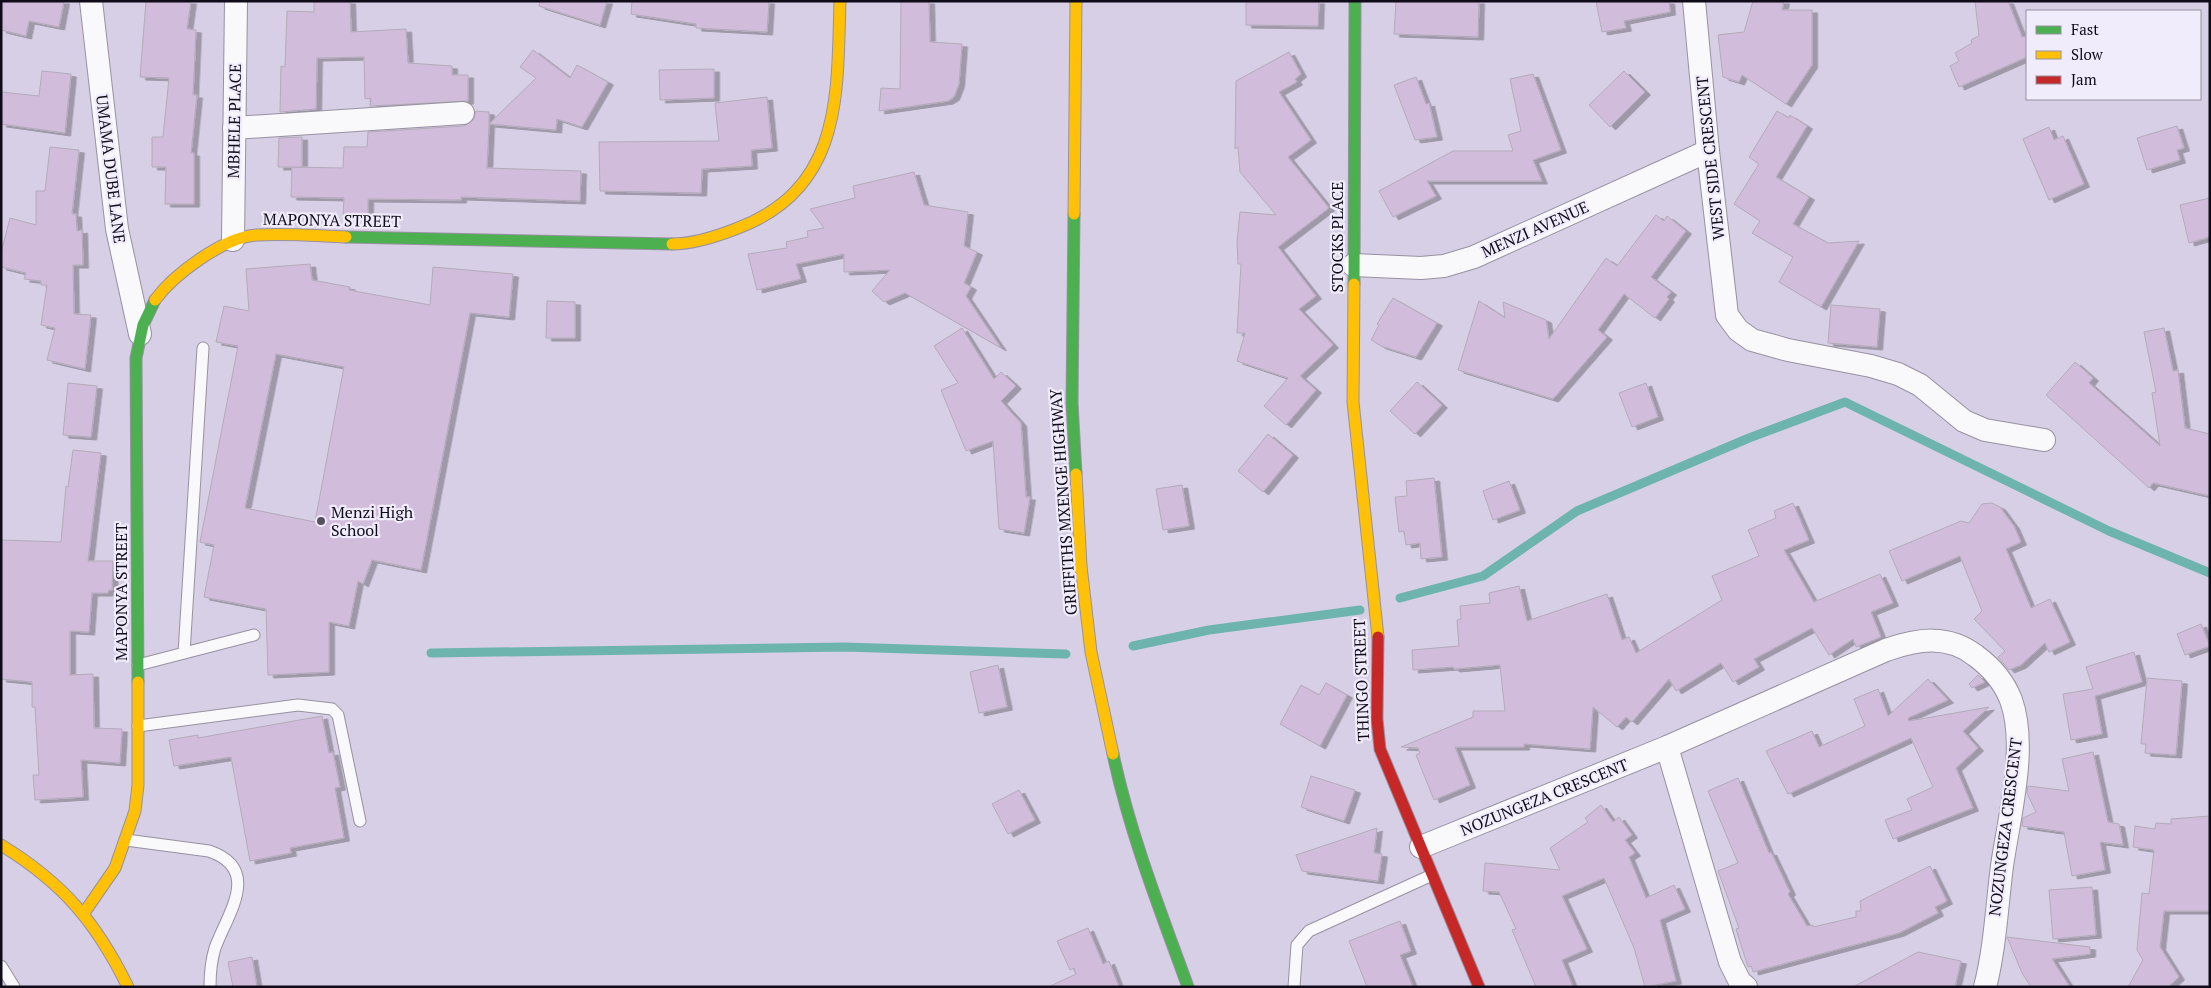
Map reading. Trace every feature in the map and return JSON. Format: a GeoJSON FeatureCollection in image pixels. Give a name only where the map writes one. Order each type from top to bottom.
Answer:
{"type":"FeatureCollection","features":[{"type":"Feature","properties":{"kind":"street","name":"UMAMA DUBE LANE"},"geometry":{"type":"LineString","coordinates":[[91,1],[117,230],[140,334]]}},
{"type":"Feature","properties":{"kind":"street","name":"MBHELE PLACE"},"geometry":{"type":"LineString","coordinates":[[233,240],[236,1]]}},
{"type":"Feature","properties":{"kind":"street","name":"MAPONYA STREET"},"geometry":{"type":"LineString","coordinates":[[84,913],[115,868],[126,840],[134,811],[138,785],[135,380],[140,334],[147,314],[161,293],[178,273],[233,240],[276,234],[677,244],[720,236],[752,225],[785,204],[807,179],[822,155],[838,91],[840,1]]}},
{"type":"Feature","properties":{"kind":"street","name":"GRIFFITHS MXENGE HIGHWAY"},"geometry":{"type":"LineString","coordinates":[[1076,1],[1072,403],[1081,566],[1091,652],[1121,792],[1148,879],[1188,987]]}},
{"type":"Feature","properties":{"kind":"street","name":"STOCKS PLACE"},"geometry":{"type":"LineString","coordinates":[[1356,1],[1353,402],[1360,473]]}},
{"type":"Feature","properties":{"kind":"street","name":"WEST SIDE CRESCENT"},"geometry":{"type":"LineString","coordinates":[[1694,1],[1708,151],[1727,315],[1738,330],[1752,340],[1788,350],[1871,366],[1898,374],[1920,386],[1964,421],[1985,430],[2044,440]]}},
{"type":"Feature","properties":{"kind":"street"},"geometry":{"type":"LineString","coordinates":[[234,128],[463,113]]}},
{"type":"Feature","properties":{"kind":"street","name":"MENZI AVENUE"},"geometry":{"type":"LineString","coordinates":[[1353,265],[1444,266],[1474,257],[1708,151]]}},
{"type":"Feature","properties":{"kind":"street","name":"THINGO STREET"},"geometry":{"type":"LineString","coordinates":[[1360,473],[1378,636],[1379,684],[1377,719],[1380,749],[1479,987]]}},
{"type":"Feature","properties":{"kind":"street","name":"NOZUNGEZA CRESCENT"},"geometry":{"type":"LineString","coordinates":[[1421,847],[1667,747],[1886,650],[1911,641],[1930,639],[1951,641],[1990,667],[2010,699],[2018,740],[1985,987]]}},
{"type":"Feature","properties":{"kind":"street"},"geometry":{"type":"LineString","coordinates":[[1667,747],[1730,962],[1740,982],[1746,987]]}},
{"type":"Feature","properties":{"kind":"street"},"geometry":{"type":"LineString","coordinates":[[1,845],[44,875],[84,913],[114,959],[128,987]]}},
{"type":"Feature","properties":{"kind":"lane"},"geometry":{"type":"LineString","coordinates":[[184,653],[203,348]]}},
{"type":"Feature","properties":{"kind":"lane"},"geometry":{"type":"LineString","coordinates":[[138,664],[254,636]]}},
{"type":"Feature","properties":{"kind":"lane"},"geometry":{"type":"LineString","coordinates":[[138,726],[298,705],[332,709],[338,716],[360,821]]}},
{"type":"Feature","properties":{"kind":"lane"},"geometry":{"type":"LineString","coordinates":[[126,840],[209,851],[222,855],[233,864],[238,877],[236,894],[215,948],[210,968],[210,987]]}},
{"type":"Feature","properties":{"kind":"lane"},"geometry":{"type":"LineString","coordinates":[[1294,987],[1297,945],[1310,931],[1432,875]]}},
{"type":"Feature","properties":{"kind":"lane"},"geometry":{"type":"LineString","coordinates":[[1,966],[14,987]]}},
{"type":"Feature","properties":{"kind":"building"},"geometry":{"type":"Polygon","coordinates":[[[1,1],[64,1],[59,27],[29,21],[26,36],[1,30],[1,1]]]}},
{"type":"Feature","properties":{"kind":"building"},"geometry":{"type":"Polygon","coordinates":[[[146,1],[191,1],[187,29],[196,30],[193,95],[197,95],[191,153],[194,153],[194,204],[165,204],[166,167],[152,167],[152,137],[163,137],[169,78],[140,77],[146,1]]]}},
{"type":"Feature","properties":{"kind":"building"},"geometry":{"type":"Polygon","coordinates":[[[314,1],[350,1],[351,32],[406,29],[408,63],[452,66],[452,75],[468,75],[468,101],[370,106],[371,98],[365,99],[364,57],[317,58],[316,109],[280,112],[281,66],[285,67],[287,11],[314,12],[314,1]]]}},
{"type":"Feature","properties":{"kind":"building"},"geometry":{"type":"Polygon","coordinates":[[[540,1],[607,1],[600,25],[539,6],[540,1]]]}},
{"type":"Feature","properties":{"kind":"building"},"geometry":{"type":"Polygon","coordinates":[[[632,1],[769,1],[767,32],[696,28],[696,24],[631,14],[632,1]]]}},
{"type":"Feature","properties":{"kind":"building"},"geometry":{"type":"Polygon","coordinates":[[[901,1],[929,1],[930,42],[962,44],[959,84],[954,97],[948,101],[879,111],[881,88],[900,89],[901,1]]]}},
{"type":"Feature","properties":{"kind":"building"},"geometry":{"type":"Polygon","coordinates":[[[1246,1],[1319,1],[1318,26],[1246,25],[1246,1]]]}},
{"type":"Feature","properties":{"kind":"building"},"geometry":{"type":"Polygon","coordinates":[[[1396,1],[1479,1],[1478,37],[1394,34],[1396,1]]]}},
{"type":"Feature","properties":{"kind":"building"},"geometry":{"type":"Polygon","coordinates":[[[1596,1],[1669,1],[1670,12],[1624,21],[1626,28],[1602,32],[1596,1]]]}},
{"type":"Feature","properties":{"kind":"building"},"geometry":{"type":"Polygon","coordinates":[[[1753,1],[1784,1],[1782,10],[1812,10],[1812,65],[1786,104],[1742,75],[1739,82],[1723,77],[1718,35],[1744,32],[1753,1]]]}},
{"type":"Feature","properties":{"kind":"building"},"geometry":{"type":"Polygon","coordinates":[[[1975,1],[2008,1],[2022,37],[2026,36],[2026,57],[1959,87],[1950,66],[1959,61],[1955,53],[1972,43],[1971,40],[1979,36],[1975,1]]]}},
{"type":"Feature","properties":{"kind":"building"},"geometry":{"type":"Polygon","coordinates":[[[533,50],[570,78],[577,65],[608,82],[582,127],[557,119],[556,130],[489,124],[536,78],[520,67],[533,50]]]}},
{"type":"Feature","properties":{"kind":"building"},"geometry":{"type":"Polygon","coordinates":[[[1289,52],[1301,74],[1295,79],[1297,82],[1279,92],[1311,140],[1288,157],[1329,208],[1278,247],[1316,296],[1299,309],[1333,345],[1300,376],[1316,390],[1286,425],[1264,406],[1288,378],[1237,361],[1245,333],[1237,333],[1241,264],[1238,264],[1237,242],[1240,212],[1276,215],[1240,172],[1238,147],[1235,149],[1236,81],[1289,52]]]}},
{"type":"Feature","properties":{"kind":"building"},"geometry":{"type":"Polygon","coordinates":[[[714,69],[714,98],[660,100],[659,70],[714,69]]]}},
{"type":"Feature","properties":{"kind":"building"},"geometry":{"type":"Polygon","coordinates":[[[42,71],[71,74],[65,133],[1,124],[1,92],[39,96],[42,71]]]}},
{"type":"Feature","properties":{"kind":"building"},"geometry":{"type":"Polygon","coordinates":[[[1624,71],[1645,92],[1610,127],[1589,105],[1624,71]]]}},
{"type":"Feature","properties":{"kind":"building"},"geometry":{"type":"Polygon","coordinates":[[[1533,74],[1561,150],[1533,160],[1542,181],[1427,181],[1436,196],[1393,217],[1379,191],[1453,151],[1513,151],[1508,135],[1521,131],[1510,79],[1533,74]]]}},
{"type":"Feature","properties":{"kind":"building"},"geometry":{"type":"Polygon","coordinates":[[[1416,77],[1426,104],[1429,103],[1437,137],[1415,140],[1394,85],[1416,77]]]}},
{"type":"Feature","properties":{"kind":"building"},"geometry":{"type":"Polygon","coordinates":[[[767,97],[772,148],[751,150],[752,166],[702,169],[701,193],[600,191],[599,142],[719,141],[715,103],[767,97]]]}},
{"type":"Feature","properties":{"kind":"building"},"geometry":{"type":"Polygon","coordinates":[[[476,111],[489,112],[487,168],[581,171],[580,201],[461,197],[461,200],[368,199],[368,214],[347,215],[343,214],[344,198],[291,197],[292,167],[343,168],[344,147],[367,147],[368,132],[464,126],[474,119],[476,111]]]}},
{"type":"Feature","properties":{"kind":"building"},"geometry":{"type":"Polygon","coordinates":[[[1777,111],[1789,118],[1790,115],[1807,126],[1776,177],[1809,197],[1793,224],[1828,243],[1859,241],[1821,307],[1779,282],[1793,257],[1752,233],[1760,221],[1734,204],[1759,164],[1749,157],[1777,111]]]}},
{"type":"Feature","properties":{"kind":"building"},"geometry":{"type":"Polygon","coordinates":[[[2177,126],[2184,148],[2177,150],[2180,160],[2147,170],[2137,138],[2177,126]]]}},
{"type":"Feature","properties":{"kind":"building"},"geometry":{"type":"Polygon","coordinates":[[[2049,127],[2054,140],[2063,136],[2084,184],[2049,200],[2023,139],[2049,127]]]}},
{"type":"Feature","properties":{"kind":"building"},"geometry":{"type":"Polygon","coordinates":[[[302,137],[302,167],[278,167],[279,138],[302,137]]]}},
{"type":"Feature","properties":{"kind":"building"},"geometry":{"type":"Polygon","coordinates":[[[50,147],[79,150],[72,214],[76,214],[77,231],[82,230],[83,265],[73,265],[74,314],[91,315],[85,369],[47,360],[55,328],[41,325],[47,285],[41,285],[41,281],[24,279],[26,273],[1,267],[1,253],[10,218],[36,225],[36,191],[45,191],[50,147]]]}},
{"type":"Feature","properties":{"kind":"building"},"geometry":{"type":"Polygon","coordinates":[[[914,172],[924,205],[968,212],[964,246],[977,252],[964,283],[971,287],[966,296],[1001,348],[905,293],[884,302],[872,291],[890,270],[844,272],[844,254],[796,264],[801,279],[757,290],[748,254],[787,248],[786,242],[808,237],[807,231],[824,228],[810,209],[855,198],[853,186],[914,172]]]}},
{"type":"Feature","properties":{"kind":"building"},"geometry":{"type":"Polygon","coordinates":[[[2210,198],[2210,237],[2189,243],[2180,205],[2210,198]]]}},
{"type":"Feature","properties":{"kind":"building"},"geometry":{"type":"Polygon","coordinates":[[[1656,215],[1664,221],[1667,216],[1686,231],[1651,277],[1671,292],[1667,297],[1669,299],[1655,318],[1624,294],[1598,330],[1607,337],[1553,399],[1458,370],[1479,301],[1505,318],[1503,302],[1546,320],[1549,339],[1606,258],[1617,266],[1656,215]]]}},
{"type":"Feature","properties":{"kind":"building"},"geometry":{"type":"Polygon","coordinates":[[[310,264],[312,280],[350,287],[349,290],[430,305],[433,267],[513,274],[509,317],[470,313],[421,570],[372,560],[363,584],[358,581],[349,626],[329,622],[329,672],[268,675],[266,609],[204,597],[214,545],[200,542],[238,346],[216,342],[224,306],[249,311],[246,269],[310,264]],[[276,354],[245,508],[315,522],[344,367],[276,354]]]}},
{"type":"Feature","properties":{"kind":"building"},"geometry":{"type":"Polygon","coordinates":[[[1393,298],[1437,323],[1416,357],[1381,346],[1371,340],[1379,325],[1377,324],[1393,298]]]}},
{"type":"Feature","properties":{"kind":"building"},"geometry":{"type":"Polygon","coordinates":[[[547,301],[575,302],[575,338],[546,338],[547,301]]]}},
{"type":"Feature","properties":{"kind":"building"},"geometry":{"type":"Polygon","coordinates":[[[1831,305],[1880,309],[1877,347],[1828,343],[1831,305]]]}},
{"type":"Feature","properties":{"kind":"building"},"geometry":{"type":"Polygon","coordinates":[[[962,328],[994,379],[1001,372],[1016,386],[1001,401],[1021,423],[1026,497],[1030,497],[1024,533],[999,529],[993,441],[966,451],[941,390],[958,383],[934,346],[962,328]]]}},
{"type":"Feature","properties":{"kind":"building"},"geometry":{"type":"Polygon","coordinates":[[[2164,328],[2173,371],[2178,370],[2185,428],[2210,434],[2210,496],[2153,483],[2149,488],[2046,395],[2075,362],[2093,378],[2089,383],[2160,446],[2152,393],[2156,392],[2144,332],[2164,328]]]}},
{"type":"Feature","properties":{"kind":"building"},"geometry":{"type":"Polygon","coordinates":[[[1417,382],[1442,405],[1415,434],[1390,411],[1417,382]]]}},
{"type":"Feature","properties":{"kind":"building"},"geometry":{"type":"Polygon","coordinates":[[[68,383],[97,386],[91,437],[63,435],[68,383]]]}},
{"type":"Feature","properties":{"kind":"building"},"geometry":{"type":"Polygon","coordinates":[[[1646,383],[1658,417],[1632,427],[1619,393],[1646,383]]]}},
{"type":"Feature","properties":{"kind":"building"},"geometry":{"type":"Polygon","coordinates":[[[1268,434],[1293,455],[1263,492],[1238,471],[1268,434]]]}},
{"type":"Feature","properties":{"kind":"building"},"geometry":{"type":"Polygon","coordinates":[[[73,450],[101,453],[88,561],[113,561],[112,590],[109,590],[108,593],[92,593],[89,632],[70,631],[70,675],[93,674],[94,728],[122,729],[120,763],[81,760],[83,797],[35,800],[33,775],[39,775],[35,707],[32,707],[32,682],[1,679],[1,540],[61,542],[66,486],[68,487],[73,450]]]}},
{"type":"Feature","properties":{"kind":"building"},"geometry":{"type":"Polygon","coordinates":[[[1434,478],[1442,557],[1421,559],[1420,543],[1406,545],[1404,531],[1399,532],[1395,497],[1407,496],[1406,481],[1434,478]]]}},
{"type":"Feature","properties":{"kind":"building"},"geometry":{"type":"Polygon","coordinates":[[[1509,481],[1520,510],[1493,520],[1483,491],[1509,481]]]}},
{"type":"Feature","properties":{"kind":"building"},"geometry":{"type":"Polygon","coordinates":[[[1182,485],[1189,526],[1163,530],[1156,489],[1182,485]]]}},
{"type":"Feature","properties":{"kind":"building"},"geometry":{"type":"Polygon","coordinates":[[[1793,503],[1809,540],[1784,550],[1814,602],[1880,574],[1893,603],[1871,612],[1881,637],[1856,647],[1853,639],[1829,655],[1812,628],[1754,659],[1759,667],[1733,682],[1721,663],[1676,691],[1669,679],[1632,722],[1626,717],[1617,727],[1593,707],[1590,749],[1524,744],[1524,747],[1455,747],[1470,785],[1434,800],[1416,755],[1420,753],[1418,748],[1401,747],[1473,717],[1473,711],[1505,711],[1500,665],[1413,670],[1412,650],[1459,646],[1457,620],[1461,619],[1460,606],[1490,603],[1489,593],[1519,586],[1527,621],[1607,594],[1622,640],[1629,637],[1636,653],[1722,600],[1712,576],[1759,556],[1748,530],[1776,518],[1774,511],[1793,503]]]}},
{"type":"Feature","properties":{"kind":"building"},"geometry":{"type":"Polygon","coordinates":[[[1992,503],[2000,507],[2014,526],[2021,542],[2006,549],[2031,608],[2050,599],[2070,642],[2049,652],[2045,643],[2021,665],[2009,670],[1998,657],[2005,651],[1974,619],[1982,611],[1960,556],[1902,581],[1889,551],[1961,521],[1969,523],[1982,504],[1992,503]]]}},
{"type":"Feature","properties":{"kind":"building"},"geometry":{"type":"Polygon","coordinates":[[[2201,624],[2210,646],[2185,655],[2177,634],[2201,624]]]}},
{"type":"Feature","properties":{"kind":"building"},"geometry":{"type":"Polygon","coordinates":[[[2134,652],[2142,682],[2095,696],[2102,734],[2071,740],[2063,694],[2093,689],[2086,667],[2134,652]]]}},
{"type":"Feature","properties":{"kind":"building"},"geometry":{"type":"Polygon","coordinates":[[[998,665],[1007,707],[979,713],[970,672],[998,665]]]}},
{"type":"Feature","properties":{"kind":"building"},"geometry":{"type":"Polygon","coordinates":[[[1978,675],[1985,682],[1972,688],[1969,684],[1978,675]]]}},
{"type":"Feature","properties":{"kind":"building"},"geometry":{"type":"Polygon","coordinates":[[[2147,678],[2182,681],[2176,755],[2145,753],[2146,744],[2141,744],[2147,678]]]}},
{"type":"Feature","properties":{"kind":"building"},"geometry":{"type":"Polygon","coordinates":[[[1928,679],[1948,700],[1908,718],[1909,721],[1989,707],[1963,731],[1978,748],[1956,768],[1973,808],[1893,839],[1885,820],[1912,810],[1907,799],[1933,787],[1911,738],[1788,794],[1766,751],[1812,731],[1819,747],[1865,726],[1854,699],[1878,689],[1888,716],[1928,679]]]}},
{"type":"Feature","properties":{"kind":"building"},"geometry":{"type":"Polygon","coordinates":[[[1326,683],[1347,695],[1320,746],[1280,724],[1301,685],[1319,695],[1326,683]]]}},
{"type":"Feature","properties":{"kind":"building"},"geometry":{"type":"Polygon","coordinates":[[[322,716],[329,753],[333,752],[340,787],[335,788],[344,838],[290,848],[291,853],[250,861],[231,757],[174,766],[169,740],[198,735],[198,738],[322,716]]]}},
{"type":"Feature","properties":{"kind":"building"},"geometry":{"type":"Polygon","coordinates":[[[2093,752],[2108,822],[2119,824],[2123,845],[2100,842],[2105,870],[2072,876],[2064,832],[2022,826],[2023,818],[2036,812],[2027,793],[2028,786],[2069,791],[2062,759],[2093,752]]]}},
{"type":"Feature","properties":{"kind":"building"},"geometry":{"type":"Polygon","coordinates":[[[1311,776],[1355,790],[1344,821],[1301,807],[1311,776]]]}},
{"type":"Feature","properties":{"kind":"building"},"geometry":{"type":"Polygon","coordinates":[[[1738,778],[1769,853],[1771,852],[1790,892],[1788,894],[1807,926],[1813,925],[1813,927],[1856,917],[1856,911],[1861,911],[1860,901],[1930,866],[1947,901],[1935,907],[1938,913],[1899,933],[1753,972],[1751,966],[1748,967],[1736,929],[1739,928],[1718,871],[1738,863],[1708,791],[1738,778]]]}},
{"type":"Feature","properties":{"kind":"building"},"geometry":{"type":"Polygon","coordinates":[[[1019,790],[1035,820],[1008,834],[992,804],[1019,790]]]}},
{"type":"Feature","properties":{"kind":"building"},"geometry":{"type":"Polygon","coordinates":[[[1601,805],[1613,822],[1619,817],[1632,835],[1625,840],[1635,853],[1629,857],[1646,898],[1674,885],[1685,909],[1660,920],[1676,981],[1645,987],[1634,948],[1604,878],[1562,896],[1587,949],[1562,960],[1573,987],[1536,987],[1512,930],[1516,929],[1499,892],[1483,891],[1485,863],[1560,870],[1550,848],[1588,822],[1585,818],[1601,805]]]}},
{"type":"Feature","properties":{"kind":"building"},"geometry":{"type":"Polygon","coordinates":[[[2210,816],[2210,911],[2164,911],[2160,947],[2179,977],[2168,987],[2128,987],[2143,960],[2137,950],[2142,893],[2149,894],[2154,850],[2133,847],[2135,826],[2155,829],[2156,823],[2171,824],[2171,819],[2210,816]]]}},
{"type":"Feature","properties":{"kind":"building"},"geometry":{"type":"Polygon","coordinates":[[[1377,828],[1374,853],[1382,854],[1378,881],[1302,871],[1296,855],[1377,828]]]}},
{"type":"Feature","properties":{"kind":"building"},"geometry":{"type":"Polygon","coordinates":[[[2092,887],[2096,935],[2053,939],[2049,890],[2092,887]]]}},
{"type":"Feature","properties":{"kind":"building"},"geometry":{"type":"Polygon","coordinates":[[[1400,921],[1411,951],[1400,955],[1413,987],[1367,987],[1349,941],[1400,921]]]}},
{"type":"Feature","properties":{"kind":"building"},"geometry":{"type":"Polygon","coordinates":[[[1088,928],[1103,964],[1109,961],[1119,987],[1048,987],[1076,974],[1074,968],[1070,970],[1057,941],[1088,928]]]}},
{"type":"Feature","properties":{"kind":"building"},"geometry":{"type":"Polygon","coordinates":[[[2007,937],[2090,947],[2090,954],[2052,959],[2070,987],[2031,987],[2022,973],[2007,937]]]}},
{"type":"Feature","properties":{"kind":"building"},"geometry":{"type":"Polygon","coordinates":[[[1918,952],[1961,961],[1955,987],[1853,987],[1918,952]]]}},
{"type":"Feature","properties":{"kind":"building"},"geometry":{"type":"Polygon","coordinates":[[[252,957],[257,987],[233,987],[228,962],[252,957]]]}},
{"type":"Feature","properties":{"kind":"waterway"},"geometry":{"type":"LineString","coordinates":[[1400,598],[1483,576],[1577,511],[1749,438],[1845,402],[2109,531],[2210,573]]}},
{"type":"Feature","properties":{"kind":"waterway"},"geometry":{"type":"LineString","coordinates":[[1133,646],[1209,630],[1360,610]]}},
{"type":"Feature","properties":{"kind":"waterway"},"geometry":{"type":"LineString","coordinates":[[431,653],[845,647],[1066,654]]}},
{"type":"Feature","properties":{"kind":"traffic: fast"},"geometry":{"type":"LineString","coordinates":[[1354,284],[1355,1]]}},
{"type":"Feature","properties":{"kind":"traffic: fast"},"geometry":{"type":"LineString","coordinates":[[1074,214],[1072,403],[1076,474]]}},
{"type":"Feature","properties":{"kind":"traffic: fast"},"geometry":{"type":"LineString","coordinates":[[346,237],[672,244]]}},
{"type":"Feature","properties":{"kind":"traffic: fast"},"geometry":{"type":"LineString","coordinates":[[138,682],[136,358],[143,325],[155,300]]}},
{"type":"Feature","properties":{"kind":"traffic: fast"},"geometry":{"type":"LineString","coordinates":[[1113,754],[1137,843],[1188,987]]}},
{"type":"Feature","properties":{"kind":"traffic: slow"},"geometry":{"type":"LineString","coordinates":[[672,244],[697,241],[722,234],[772,211],[798,189],[816,163],[827,135],[834,104],[838,70],[840,1]]}},
{"type":"Feature","properties":{"kind":"traffic: slow"},"geometry":{"type":"LineString","coordinates":[[1074,214],[1076,1]]}},
{"type":"Feature","properties":{"kind":"traffic: slow"},"geometry":{"type":"LineString","coordinates":[[155,300],[174,279],[201,258],[230,242],[244,237],[279,234],[346,237]]}},
{"type":"Feature","properties":{"kind":"traffic: slow"},"geometry":{"type":"LineString","coordinates":[[1354,284],[1353,402],[1378,637]]}},
{"type":"Feature","properties":{"kind":"traffic: slow"},"geometry":{"type":"LineString","coordinates":[[1076,474],[1081,566],[1091,652],[1113,754]]}},
{"type":"Feature","properties":{"kind":"traffic: slow"},"geometry":{"type":"LineString","coordinates":[[84,913],[115,868],[135,811],[138,785],[138,682]]}},
{"type":"Feature","properties":{"kind":"traffic: slow"},"geometry":{"type":"LineString","coordinates":[[1,845],[42,874],[76,906],[103,943],[128,987]]}},
{"type":"Feature","properties":{"kind":"traffic: jam"},"geometry":{"type":"LineString","coordinates":[[1378,637],[1377,719],[1380,749],[1479,987]]}},
{"type":"Feature","properties":{"kind":"place","name":"Menzi High School"},"geometry":{"type":"Point","coordinates":[321,521]}}]}
